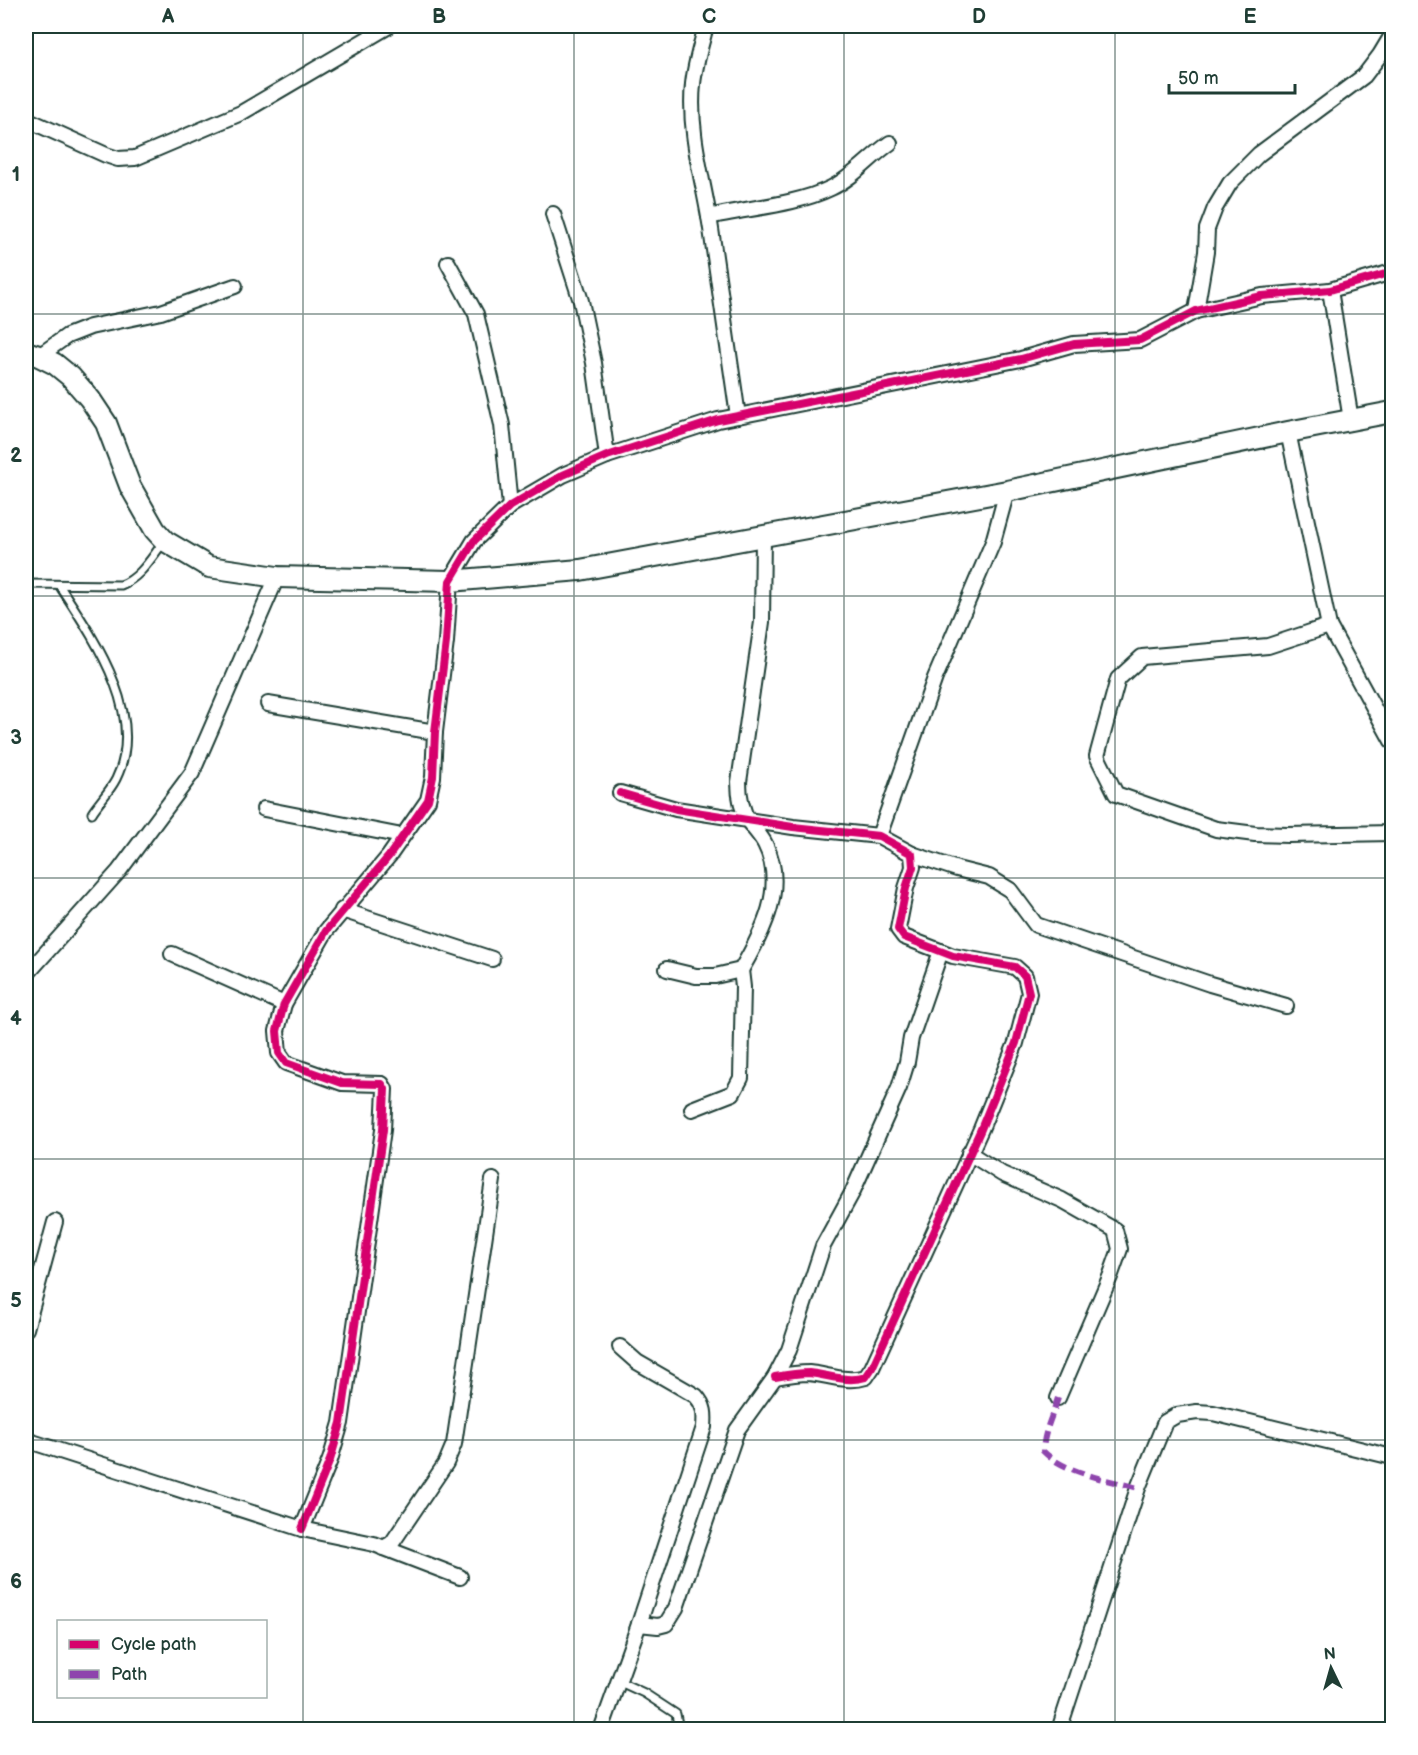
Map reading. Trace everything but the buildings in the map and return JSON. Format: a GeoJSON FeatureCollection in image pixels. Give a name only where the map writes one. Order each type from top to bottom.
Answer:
{"type":"FeatureCollection","features":[{"type":"Feature","properties":{"kind":"street"},"geometry":{"type":"LineString","coordinates":[[26,119],[106,155],[118,159],[135,158],[241,113],[389,26]]}},
{"type":"Feature","properties":{"kind":"street"},"geometry":{"type":"LineString","coordinates":[[706,26],[692,86],[693,106],[698,160],[709,217],[738,416]]}},
{"type":"Feature","properties":{"kind":"street"},"geometry":{"type":"LineString","coordinates":[[1196,311],[1206,252],[1207,229],[1215,208],[1230,183],[1258,154],[1364,76],[1392,34]]}},
{"type":"Feature","properties":{"kind":"street"},"geometry":{"type":"LineString","coordinates":[[709,217],[795,200],[830,189],[849,178],[890,143]]}},
{"type":"Feature","properties":{"kind":"street"},"geometry":{"type":"LineString","coordinates":[[553,214],[581,302],[596,374],[607,456]]}},
{"type":"Feature","properties":{"kind":"street"},"geometry":{"type":"LineString","coordinates":[[448,263],[476,314],[502,425],[510,506]]}},
{"type":"Feature","properties":{"kind":"street"},"geometry":{"type":"LineString","coordinates":[[302,1529],[330,1460],[341,1424],[383,1131],[385,1089],[382,1084],[342,1083],[286,1063],[279,1053],[277,1031],[284,1004],[326,931],[390,856],[428,800],[434,777],[435,732],[446,642],[450,581],[474,541],[510,506],[563,475],[607,456],[718,420],[1021,359],[1074,344],[1140,340],[1196,311],[1262,296],[1330,290],[1392,272]]}},
{"type":"Feature","properties":{"kind":"street"},"geometry":{"type":"LineString","coordinates":[[32,354],[90,327],[161,312],[236,286]]}},
{"type":"Feature","properties":{"kind":"street"},"geometry":{"type":"LineString","coordinates":[[1330,290],[1351,420]]}},
{"type":"Feature","properties":{"kind":"street"},"geometry":{"type":"LineString","coordinates":[[32,354],[55,364],[71,377],[90,399],[106,423],[130,486],[165,541],[209,567],[277,577],[450,581],[580,570],[1007,491],[1392,412]]}},
{"type":"Feature","properties":{"kind":"street"},"geometry":{"type":"LineString","coordinates":[[1288,432],[1329,626],[1392,741]]}},
{"type":"Feature","properties":{"kind":"street"},"geometry":{"type":"LineString","coordinates":[[879,836],[935,678],[993,542],[1007,491]]}},
{"type":"Feature","properties":{"kind":"street"},"geometry":{"type":"LineString","coordinates":[[692,1109],[733,1093],[741,1078],[743,987],[741,970],[762,932],[775,888],[774,871],[765,842],[748,821],[739,801],[739,782],[762,622],[763,535]]}},
{"type":"Feature","properties":{"kind":"street"},"geometry":{"type":"LineString","coordinates":[[26,975],[119,871],[192,773],[277,577]]}},
{"type":"Feature","properties":{"kind":"street"},"geometry":{"type":"LineString","coordinates":[[1329,626],[1268,646],[1142,657],[1118,679],[1097,756],[1116,794],[1216,829],[1288,835],[1392,833]]}},
{"type":"Feature","properties":{"kind":"street"},"geometry":{"type":"LineString","coordinates":[[268,704],[435,732]]}},
{"type":"Feature","properties":{"kind":"street"},"geometry":{"type":"LineString","coordinates":[[620,793],[676,809],[748,821],[879,836],[912,854],[957,870],[989,877],[1010,890],[1036,926],[1210,984],[1286,1006]]}},
{"type":"Feature","properties":{"kind":"street"},"geometry":{"type":"LineString","coordinates":[[264,809],[402,836]]}},
{"type":"Feature","properties":{"kind":"street"},"geometry":{"type":"LineString","coordinates":[[775,1377],[806,1373],[849,1380],[866,1377],[877,1358],[969,1153],[1016,1043],[1026,1010],[1028,984],[1025,976],[1015,968],[953,956],[904,937],[898,929],[906,888],[913,867],[912,854]]}},
{"type":"Feature","properties":{"kind":"street"},"geometry":{"type":"LineString","coordinates":[[342,910],[492,959]]}},
{"type":"Feature","properties":{"kind":"street"},"geometry":{"type":"LineString","coordinates":[[639,1624],[658,1626],[666,1624],[676,1608],[736,1430],[775,1377],[789,1350],[823,1246],[852,1193],[899,1088],[911,1038],[941,951]]}},
{"type":"Feature","properties":{"kind":"street"},"geometry":{"type":"LineString","coordinates":[[172,954],[284,1004]]}},
{"type":"Feature","properties":{"kind":"street"},"geometry":{"type":"LineString","coordinates":[[667,969],[696,976],[715,976],[741,970]]}},
{"type":"Feature","properties":{"kind":"street"},"geometry":{"type":"LineString","coordinates":[[969,1153],[1002,1174],[1062,1200],[1115,1230],[1120,1249],[1058,1398]]}},
{"type":"Feature","properties":{"kind":"street"},"geometry":{"type":"LineString","coordinates":[[383,1548],[392,1544],[446,1463],[454,1444],[493,1180]]}},
{"type":"Feature","properties":{"kind":"street"},"geometry":{"type":"LineString","coordinates":[[26,1329],[55,1222]]}},
{"type":"Feature","properties":{"kind":"street"},"geometry":{"type":"LineString","coordinates":[[602,1730],[704,1426],[705,1414],[702,1403],[696,1396],[637,1362],[620,1347]]}},
{"type":"Feature","properties":{"kind":"street"},"geometry":{"type":"LineString","coordinates":[[1059,1730],[1134,1499],[1165,1422],[1177,1415],[1197,1412],[1212,1413],[1392,1457]]}},
{"type":"Feature","properties":{"kind":"street"},"geometry":{"type":"LineString","coordinates":[[26,1440],[302,1529],[370,1543],[460,1577]]}},
{"type":"Feature","properties":{"kind":"lane"},"geometry":{"type":"LineString","coordinates":[[26,584],[109,586],[129,582],[137,576],[165,541]]}},
{"type":"Feature","properties":{"kind":"lane"},"geometry":{"type":"LineString","coordinates":[[59,585],[104,659],[120,699],[126,729],[124,754],[116,779],[92,813]]}},
{"type":"Feature","properties":{"kind":"lane"},"geometry":{"type":"LineString","coordinates":[[618,1681],[644,1693],[676,1714],[680,1730]]}},
{"type":"Feature","properties":{"kind":"marked path"},"geometry":{"type":"LineString","coordinates":[[1058,1398],[1047,1430],[1043,1451],[1052,1459],[1075,1470],[1138,1488]]}},
{"type":"Feature","properties":{"kind":"cycle path"},"geometry":{"type":"LineString","coordinates":[[302,1529],[330,1460],[341,1423],[383,1130],[385,1089],[382,1084],[342,1083],[286,1063],[279,1053],[277,1031],[284,1004],[326,931],[389,856],[428,800],[433,777],[435,732],[446,642],[450,581],[474,541],[510,506],[563,475],[607,456],[718,420],[1021,359],[1074,344],[1140,340],[1196,311],[1262,296],[1330,290],[1392,272]]}},
{"type":"Feature","properties":{"kind":"cycle path"},"geometry":{"type":"LineString","coordinates":[[620,793],[676,809],[793,827],[879,836],[912,854],[913,867],[906,888],[898,929],[904,937],[953,956],[1015,967],[1025,976],[1029,993],[1016,1043],[981,1129],[872,1368],[866,1377],[859,1379],[809,1373],[775,1377]]}}]}
